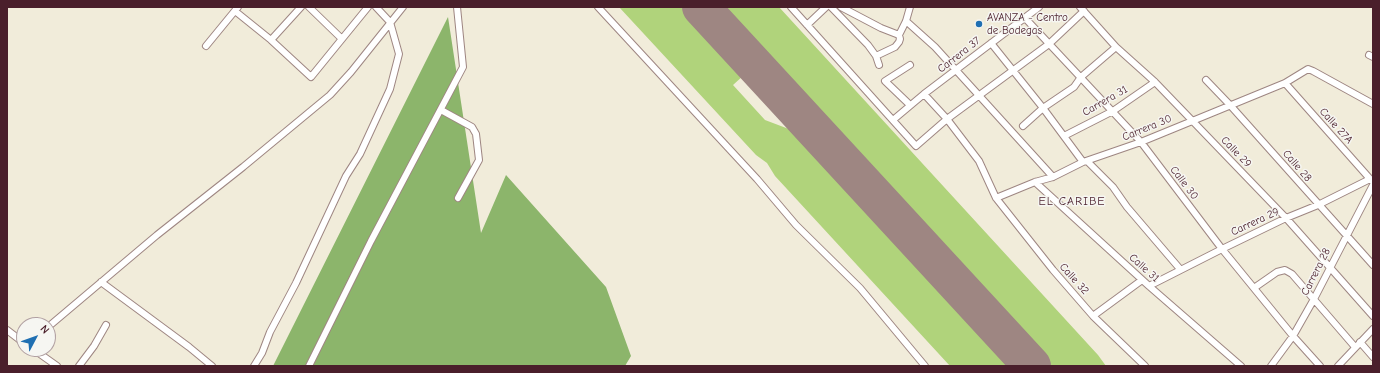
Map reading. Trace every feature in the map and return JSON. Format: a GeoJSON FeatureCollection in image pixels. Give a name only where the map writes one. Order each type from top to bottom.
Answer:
{"type":"FeatureCollection","features":[{"type":"Feature","properties":{"kind":"street"},"geometry":{"type":"LineString","coordinates":[[271,40],[301,7]]}},
{"type":"Feature","properties":{"kind":"street"},"geometry":{"type":"LineString","coordinates":[[308,7],[342,39]]}},
{"type":"Feature","properties":{"kind":"street"},"geometry":{"type":"LineString","coordinates":[[206,46],[237,9],[311,77],[368,7]]}},
{"type":"Feature","properties":{"kind":"street"},"geometry":{"type":"LineString","coordinates":[[254,366],[262,353],[270,332],[296,283],[346,176],[360,154],[390,89],[399,54],[390,22],[376,7]]}},
{"type":"Feature","properties":{"kind":"street"},"geometry":{"type":"LineString","coordinates":[[56,320],[157,235],[330,95],[351,72],[403,7]]}},
{"type":"Feature","properties":{"kind":"street"},"geometry":{"type":"LineString","coordinates":[[308,366],[370,242],[464,67],[457,7]]}},
{"type":"Feature","properties":{"kind":"street"},"geometry":{"type":"LineString","coordinates":[[598,7],[757,179],[796,225],[860,288],[925,366]]}},
{"type":"Feature","properties":{"kind":"street"},"geometry":{"type":"LineString","coordinates":[[791,7],[916,146],[947,119],[1049,44],[1082,9]]}},
{"type":"Feature","properties":{"kind":"street"},"geometry":{"type":"LineString","coordinates":[[807,25],[826,7]]}},
{"type":"Feature","properties":{"kind":"street"},"geometry":{"type":"LineString","coordinates":[[831,7],[876,56],[879,65]]}},
{"type":"Feature","properties":{"kind":"street"},"geometry":{"type":"LineString","coordinates":[[841,7],[881,28],[899,34]]}},
{"type":"Feature","properties":{"kind":"street"},"geometry":{"type":"LineString","coordinates":[[876,56],[895,46],[899,42],[899,34],[906,21],[910,7]]}},
{"type":"Feature","properties":{"kind":"street","name":"Carrera 37"},"geometry":{"type":"LineString","coordinates":[[893,120],[924,94],[1039,7]]}},
{"type":"Feature","properties":{"kind":"street","name":"Calle 29"},"geometry":{"type":"LineString","coordinates":[[1082,9],[1116,47],[1155,82],[1286,218],[1373,316]]}},
{"type":"Feature","properties":{"kind":"street","name":"Calle 30"},"geometry":{"type":"LineString","coordinates":[[1025,18],[1141,142],[1222,249],[1293,336],[1320,366]]}},
{"type":"Feature","properties":{"kind":"street"},"geometry":{"type":"LineString","coordinates":[[906,21],[935,47],[1054,177]]}},
{"type":"Feature","properties":{"kind":"street"},"geometry":{"type":"LineString","coordinates":[[991,43],[1064,136],[1085,161],[1113,187],[1127,207],[1180,270]]}},
{"type":"Feature","properties":{"kind":"street"},"geometry":{"type":"LineString","coordinates":[[1023,126],[1043,108],[1074,87],[1081,77],[1116,47]]}},
{"type":"Feature","properties":{"kind":"street"},"geometry":{"type":"LineString","coordinates":[[910,65],[885,81],[910,105]]}},
{"type":"Feature","properties":{"kind":"street","name":"Carrera 30"},"geometry":{"type":"LineString","coordinates":[[996,198],[1035,182],[1054,177],[1085,161],[1141,142],[1285,83],[1308,69],[1373,104]]}},
{"type":"Feature","properties":{"kind":"street","name":"Calle 28"},"geometry":{"type":"LineString","coordinates":[[1206,80],[1373,265]]}},
{"type":"Feature","properties":{"kind":"street","name":"Carrera 31"},"geometry":{"type":"LineString","coordinates":[[1064,136],[1113,111],[1155,82]]}},
{"type":"Feature","properties":{"kind":"street","name":"Calle 27A"},"geometry":{"type":"LineString","coordinates":[[1285,83],[1372,182]]}},
{"type":"Feature","properties":{"kind":"street","name":"Calle 32"},"geometry":{"type":"LineString","coordinates":[[924,94],[947,119],[979,161],[996,198],[1053,270],[1093,316],[1145,366]]}},
{"type":"Feature","properties":{"kind":"street"},"geometry":{"type":"LineString","coordinates":[[441,110],[472,127],[476,134],[479,160],[458,198]]}},
{"type":"Feature","properties":{"kind":"street","name":"Calle 31"},"geometry":{"type":"LineString","coordinates":[[1035,182],[1142,280],[1241,366]]}},
{"type":"Feature","properties":{"kind":"street","name":"Carrera 29"},"geometry":{"type":"LineString","coordinates":[[1149,286],[1286,218],[1372,182]]}},
{"type":"Feature","properties":{"kind":"street","name":"Carrera 28"},"geometry":{"type":"LineString","coordinates":[[1271,366],[1293,336],[1314,299],[1372,182]]}},
{"type":"Feature","properties":{"kind":"street"},"geometry":{"type":"LineString","coordinates":[[1254,288],[1277,272],[1285,270],[1292,274],[1357,345],[1373,357]]}},
{"type":"Feature","properties":{"kind":"street"},"geometry":{"type":"LineString","coordinates":[[1093,316],[1142,280]]}},
{"type":"Feature","properties":{"kind":"street"},"geometry":{"type":"LineString","coordinates":[[101,282],[189,347],[212,366]]}},
{"type":"Feature","properties":{"kind":"street"},"geometry":{"type":"LineString","coordinates":[[79,366],[94,346],[106,325]]}},
{"type":"Feature","properties":{"kind":"street"},"geometry":{"type":"LineString","coordinates":[[1338,366],[1373,329]]}},
{"type":"Feature","properties":{"kind":"street"},"geometry":{"type":"LineString","coordinates":[[7,330],[16,337]]}},
{"type":"Feature","properties":{"kind":"street"},"geometry":{"type":"LineString","coordinates":[[44,357],[56,366]]}},
{"type":"Feature","properties":{"kind":"green space"},"geometry":{"type":"Polygon","coordinates":[[[619,7],[685,8],[744,75],[733,85],[765,120],[802,134],[1016,366],[950,366],[775,176],[767,163],[756,155],[619,7]]]}},
{"type":"Feature","properties":{"kind":"green space"},"geometry":{"type":"Polygon","coordinates":[[[720,7],[779,7],[1098,355],[1106,366],[1051,366],[720,7]]]}},
{"type":"Feature","properties":{"kind":"green space"},"geometry":{"type":"Polygon","coordinates":[[[448,17],[481,233],[506,175],[606,287],[631,356],[625,366],[273,366],[448,17]]]}},
{"type":"Feature","properties":{"kind":"runway"},"geometry":{"type":"LineString","coordinates":[[701,7],[1032,366]]}},
{"type":"Feature","properties":{"kind":"place","name":"AVANZA - Centro de Bodegas"},"geometry":{"type":"Point","coordinates":[979,24]}},
{"type":"Feature","properties":{"kind":"district","name":"EL CARIBE"},"geometry":{"type":"Point","coordinates":[1072,202]}}]}
